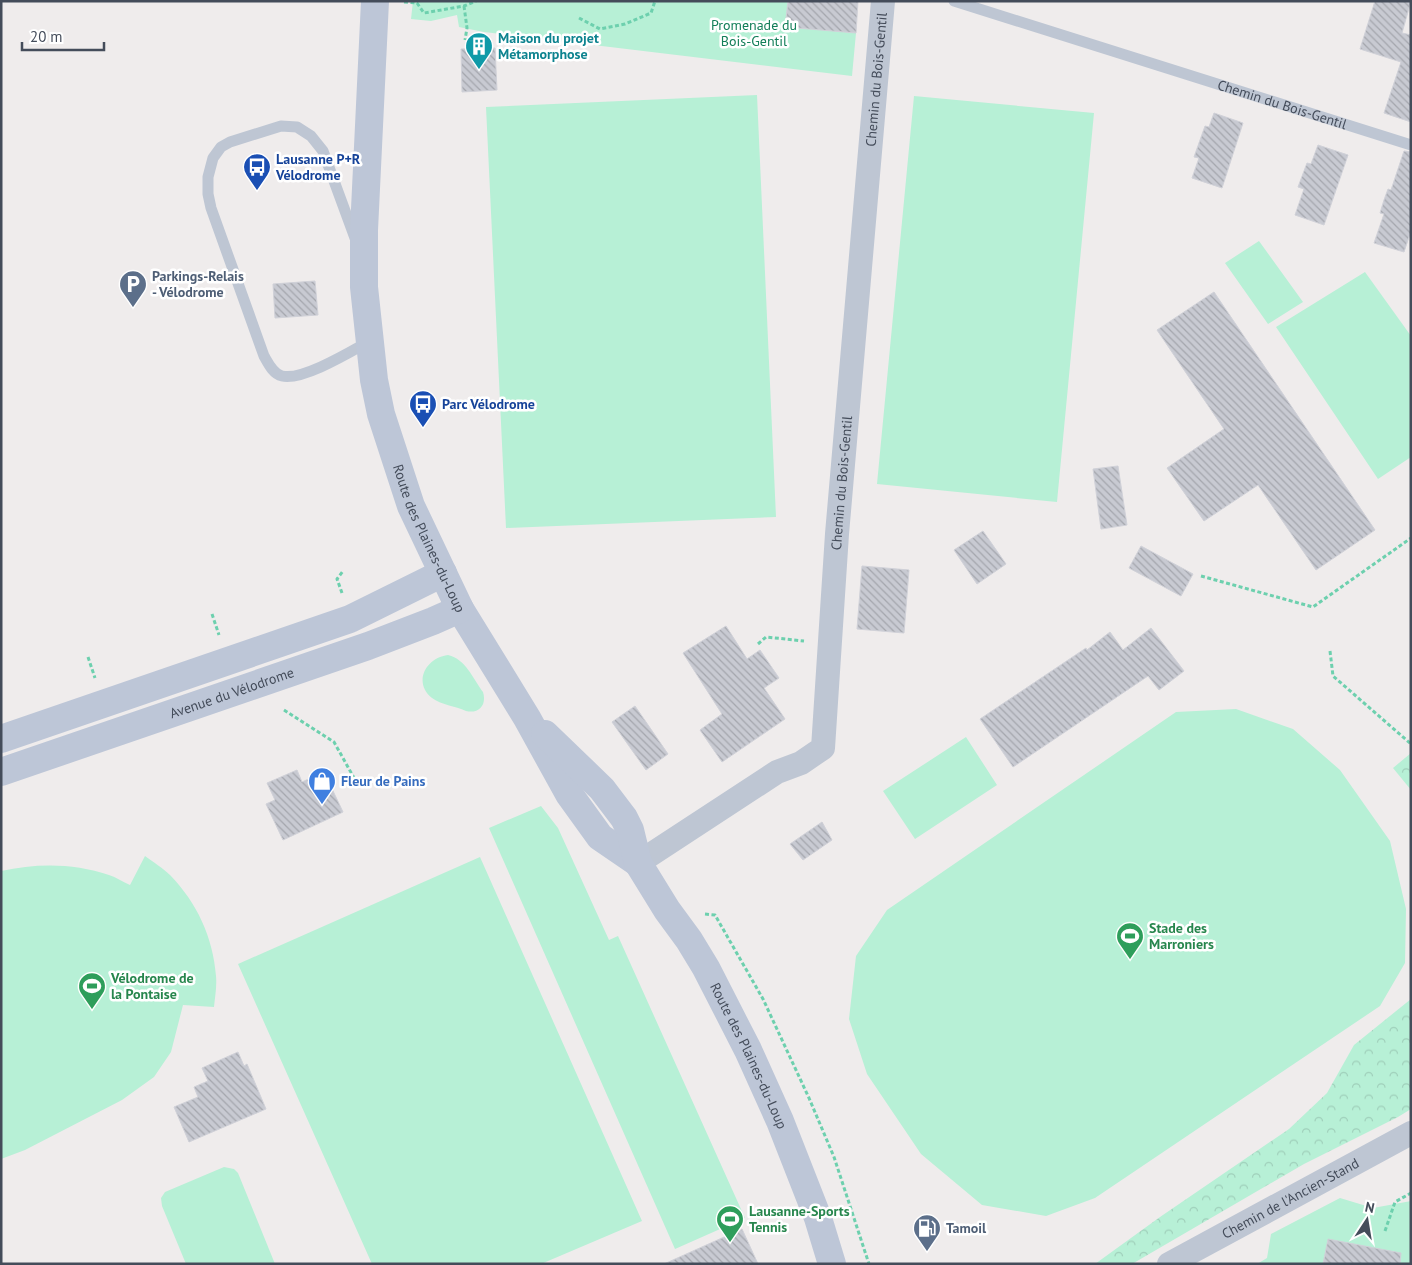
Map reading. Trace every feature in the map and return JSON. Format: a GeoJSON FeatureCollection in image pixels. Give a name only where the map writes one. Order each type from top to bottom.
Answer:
{"type":"FeatureCollection","features":[{"type":"Feature","properties":{"kind":"main road","name":"Route des Plaines-du-Loup"},"geometry":{"type":"LineString","coordinates":[[375,1],[364,230],[364,287],[374,380],[384,423],[410,506],[460,609],[527,718],[602,789],[624,818],[630,830],[638,863],[706,968],[748,1050],[790,1146],[818,1218],[832,1264]]}},
{"type":"Feature","properties":{"kind":"main road"},"geometry":{"type":"LineString","coordinates":[[1,739],[350,619],[443,573]]}},
{"type":"Feature","properties":{"kind":"main road","name":"Avenue du Vélodrome"},"geometry":{"type":"LineString","coordinates":[[1,772],[368,646],[460,609]]}},
{"type":"Feature","properties":{"kind":"street","name":"Chemin du Bois-Gentil"},"geometry":{"type":"LineString","coordinates":[[638,863],[777,772],[801,763],[823,748],[836,543],[883,1]]}},
{"type":"Feature","properties":{"kind":"street","name":"Chemin de l'Ancien-Stand"},"geometry":{"type":"LineString","coordinates":[[1169,1264],[1411,1133]]}},
{"type":"Feature","properties":{"kind":"lane","name":"Chemin du Bois-Gentil"},"geometry":{"type":"LineString","coordinates":[[954,1],[1411,145]]}},
{"type":"Feature","properties":{"kind":"lane","name":"Route des Plaines-du-Loup"},"geometry":{"type":"LineString","coordinates":[[364,262],[323,151],[311,136],[297,127],[281,126],[230,142],[222,147],[213,158],[208,177],[210,208],[264,356],[274,371],[281,376],[291,376],[318,369],[370,341]]}},
{"type":"Feature","properties":{"kind":"path"},"geometry":{"type":"LineString","coordinates":[[404,2],[418,2],[424,13],[464,6],[476,1]]}},
{"type":"Feature","properties":{"kind":"path"},"geometry":{"type":"LineString","coordinates":[[579,18],[600,29],[625,24],[650,13],[655,1]]}},
{"type":"Feature","properties":{"kind":"path"},"geometry":{"type":"LineString","coordinates":[[464,6],[467,28],[465,40]]}},
{"type":"Feature","properties":{"kind":"path"},"geometry":{"type":"LineString","coordinates":[[1201,576],[1312,607],[1411,538]]}},
{"type":"Feature","properties":{"kind":"path"},"geometry":{"type":"LineString","coordinates":[[340,588],[337,579],[343,571]]}},
{"type":"Feature","properties":{"kind":"path"},"geometry":{"type":"LineString","coordinates":[[212,614],[217,629]]}},
{"type":"Feature","properties":{"kind":"path"},"geometry":{"type":"LineString","coordinates":[[758,644],[766,637],[807,641]]}},
{"type":"Feature","properties":{"kind":"path"},"geometry":{"type":"LineString","coordinates":[[1330,651],[1334,676],[1411,744]]}},
{"type":"Feature","properties":{"kind":"path"},"geometry":{"type":"LineString","coordinates":[[88,657],[92,671]]}},
{"type":"Feature","properties":{"kind":"path"},"geometry":{"type":"LineString","coordinates":[[284,710],[334,742],[358,785]]}},
{"type":"Feature","properties":{"kind":"path"},"geometry":{"type":"LineString","coordinates":[[1386,1231],[1395,1202],[1411,1193]]}},
{"type":"Feature","properties":{"kind":"green space","name":"Promenade du Bois-Gentil"},"geometry":{"type":"Polygon","coordinates":[[[413,1],[788,1],[786,27],[856,33],[852,76],[484,32],[459,27],[457,15],[431,21],[411,19],[413,1]]]}},
{"type":"Feature","properties":{"kind":"green space"},"geometry":{"type":"Polygon","coordinates":[[[757,95],[776,517],[506,528],[486,107],[757,95]]]}},
{"type":"Feature","properties":{"kind":"green space"},"geometry":{"type":"Polygon","coordinates":[[[914,96],[1094,113],[1057,502],[877,484],[914,96]]]}},
{"type":"Feature","properties":{"kind":"green space"},"geometry":{"type":"Polygon","coordinates":[[[1259,241],[1303,302],[1268,324],[1225,263],[1259,241]]]}},
{"type":"Feature","properties":{"kind":"green space"},"geometry":{"type":"Polygon","coordinates":[[[1365,272],[1411,336],[1411,457],[1378,479],[1276,327],[1365,272]]]}},
{"type":"Feature","properties":{"kind":"green space"},"geometry":{"type":"Polygon","coordinates":[[[448,655],[464,665],[483,692],[483,705],[478,710],[471,712],[444,704],[432,698],[426,692],[423,685],[424,672],[433,661],[448,655]]]}},
{"type":"Feature","properties":{"kind":"green space","name":"Stade des Marroniers"},"geometry":{"type":"Polygon","coordinates":[[[1236,709],[1293,729],[1340,770],[1390,841],[1406,909],[1405,963],[1380,1006],[1095,1198],[1046,1216],[982,1205],[921,1154],[867,1074],[849,1019],[856,956],[887,910],[1176,712],[1236,709]]]}},
{"type":"Feature","properties":{"kind":"green space"},"geometry":{"type":"Polygon","coordinates":[[[966,737],[997,785],[915,839],[883,791],[966,737]]]}},
{"type":"Feature","properties":{"kind":"green space"},"geometry":{"type":"Polygon","coordinates":[[[1411,753],[1411,790],[1393,768],[1411,753]]]}},
{"type":"Feature","properties":{"kind":"green space"},"geometry":{"type":"Polygon","coordinates":[[[541,806],[558,828],[609,940],[618,936],[745,1218],[675,1249],[489,828],[541,806]]]}},
{"type":"Feature","properties":{"kind":"green space","name":"Vélodrome de la Pontaise"},"geometry":{"type":"Polygon","coordinates":[[[145,856],[167,872],[180,886],[202,921],[211,948],[216,976],[214,1007],[183,1005],[171,1052],[154,1077],[122,1100],[25,1150],[1,1159],[1,871],[28,867],[69,866],[109,875],[130,885],[145,856]]]}},
{"type":"Feature","properties":{"kind":"green space"},"geometry":{"type":"Polygon","coordinates":[[[480,857],[642,1221],[541,1264],[372,1264],[238,964],[480,857]]]}},
{"type":"Feature","properties":{"kind":"green space"},"geometry":{"type":"Polygon","coordinates":[[[1411,999],[1411,1109],[1304,1164],[1132,1264],[1095,1264],[1289,1129],[1327,1093],[1354,1045],[1411,999]]]}},
{"type":"Feature","properties":{"kind":"green space"},"geometry":{"type":"Polygon","coordinates":[[[224,1167],[234,1169],[238,1173],[275,1264],[186,1264],[162,1206],[161,1198],[165,1192],[224,1167]]]}},
{"type":"Feature","properties":{"kind":"green space"},"geometry":{"type":"Polygon","coordinates":[[[1340,1198],[1373,1208],[1411,1201],[1411,1264],[1257,1264],[1267,1258],[1271,1234],[1340,1198]]]}},
{"type":"Feature","properties":{"kind":"building"},"geometry":{"type":"Polygon","coordinates":[[[788,1],[858,1],[856,33],[785,27],[788,1]]]}},
{"type":"Feature","properties":{"kind":"building"},"geometry":{"type":"Polygon","coordinates":[[[1375,1],[1411,1],[1402,33],[1411,35],[1411,122],[1384,113],[1401,62],[1360,49],[1375,1]]]}},
{"type":"Feature","properties":{"kind":"building","name":"Maison du projet Métamorphose"},"geometry":{"type":"Polygon","coordinates":[[[495,48],[497,90],[462,92],[461,49],[495,48]]]}},
{"type":"Feature","properties":{"kind":"building"},"geometry":{"type":"Polygon","coordinates":[[[1214,113],[1243,123],[1222,188],[1192,178],[1199,158],[1194,157],[1205,126],[1209,127],[1214,113]]]}},
{"type":"Feature","properties":{"kind":"building"},"geometry":{"type":"Polygon","coordinates":[[[1318,145],[1348,155],[1324,225],[1295,215],[1304,189],[1298,187],[1307,163],[1311,164],[1318,145]]]}},
{"type":"Feature","properties":{"kind":"building"},"geometry":{"type":"Polygon","coordinates":[[[1404,151],[1411,152],[1411,231],[1404,252],[1374,243],[1384,214],[1380,213],[1384,200],[1388,189],[1391,190],[1404,151]]]}},
{"type":"Feature","properties":{"kind":"building"},"geometry":{"type":"Polygon","coordinates":[[[315,281],[318,315],[275,318],[273,284],[315,281]]]}},
{"type":"Feature","properties":{"kind":"building"},"geometry":{"type":"Polygon","coordinates":[[[1214,292],[1375,530],[1316,570],[1258,485],[1204,521],[1167,468],[1224,429],[1157,330],[1214,292]]]}},
{"type":"Feature","properties":{"kind":"building"},"geometry":{"type":"Polygon","coordinates":[[[1118,466],[1127,525],[1101,529],[1093,469],[1118,466]]]}},
{"type":"Feature","properties":{"kind":"building"},"geometry":{"type":"Polygon","coordinates":[[[983,531],[1006,564],[977,584],[954,550],[983,531]]]}},
{"type":"Feature","properties":{"kind":"building"},"geometry":{"type":"Polygon","coordinates":[[[1141,546],[1193,574],[1181,596],[1129,568],[1141,546]]]}},
{"type":"Feature","properties":{"kind":"building"},"geometry":{"type":"Polygon","coordinates":[[[862,566],[909,570],[904,633],[857,629],[862,566]]]}},
{"type":"Feature","properties":{"kind":"building"},"geometry":{"type":"Polygon","coordinates":[[[726,626],[747,659],[760,650],[779,678],[764,688],[785,719],[722,762],[700,730],[722,714],[683,653],[726,626]]]}},
{"type":"Feature","properties":{"kind":"building"},"geometry":{"type":"Polygon","coordinates":[[[1151,628],[1184,671],[1159,690],[1148,676],[1013,767],[980,719],[1086,648],[1087,650],[1110,632],[1123,650],[1151,628]]]}},
{"type":"Feature","properties":{"kind":"building"},"geometry":{"type":"Polygon","coordinates":[[[635,706],[668,754],[646,770],[612,722],[635,706]]]}},
{"type":"Feature","properties":{"kind":"building"},"geometry":{"type":"Polygon","coordinates":[[[297,770],[302,782],[324,772],[343,812],[283,840],[266,804],[275,800],[267,783],[297,770]]]}},
{"type":"Feature","properties":{"kind":"building"},"geometry":{"type":"Polygon","coordinates":[[[822,822],[832,840],[803,860],[790,844],[822,822]]]}},
{"type":"Feature","properties":{"kind":"building"},"geometry":{"type":"Polygon","coordinates":[[[238,1052],[244,1066],[247,1064],[266,1109],[189,1142],[174,1107],[198,1097],[194,1087],[208,1081],[202,1068],[238,1052]]]}},
{"type":"Feature","properties":{"kind":"building","name":"Lausanne-Sports Tennis"},"geometry":{"type":"Polygon","coordinates":[[[742,1229],[758,1264],[664,1264],[742,1229]]]}},
{"type":"Feature","properties":{"kind":"building"},"geometry":{"type":"Polygon","coordinates":[[[1328,1239],[1401,1253],[1400,1264],[1323,1264],[1328,1239]]]}},
{"type":"Feature","properties":{"kind":"place","name":"Maison du projet Métamorphose"},"geometry":{"type":"Point","coordinates":[479,70]}},
{"type":"Feature","properties":{"kind":"place","name":"Lausanne P+R Vélodrome"},"geometry":{"type":"Point","coordinates":[257,191]}},
{"type":"Feature","properties":{"kind":"place","name":"Parkings-Relais - Vélodrome"},"geometry":{"type":"Point","coordinates":[133,308]}},
{"type":"Feature","properties":{"kind":"place","name":"Parc Vélodrome"},"geometry":{"type":"Point","coordinates":[423,428]}},
{"type":"Feature","properties":{"kind":"place","name":"Fleur de Pains"},"geometry":{"type":"Point","coordinates":[322,805]}},
{"type":"Feature","properties":{"kind":"place","name":"Stade des Marroniers"},"geometry":{"type":"Point","coordinates":[1130,960]}},
{"type":"Feature","properties":{"kind":"place","name":"Vélodrome de la Pontaise"},"geometry":{"type":"Point","coordinates":[92,1010]}},
{"type":"Feature","properties":{"kind":"place","name":"Lausanne-Sports Tennis"},"geometry":{"type":"Point","coordinates":[730,1243]}},
{"type":"Feature","properties":{"kind":"place","name":"Tamoil"},"geometry":{"type":"Point","coordinates":[927,1252]}}]}
